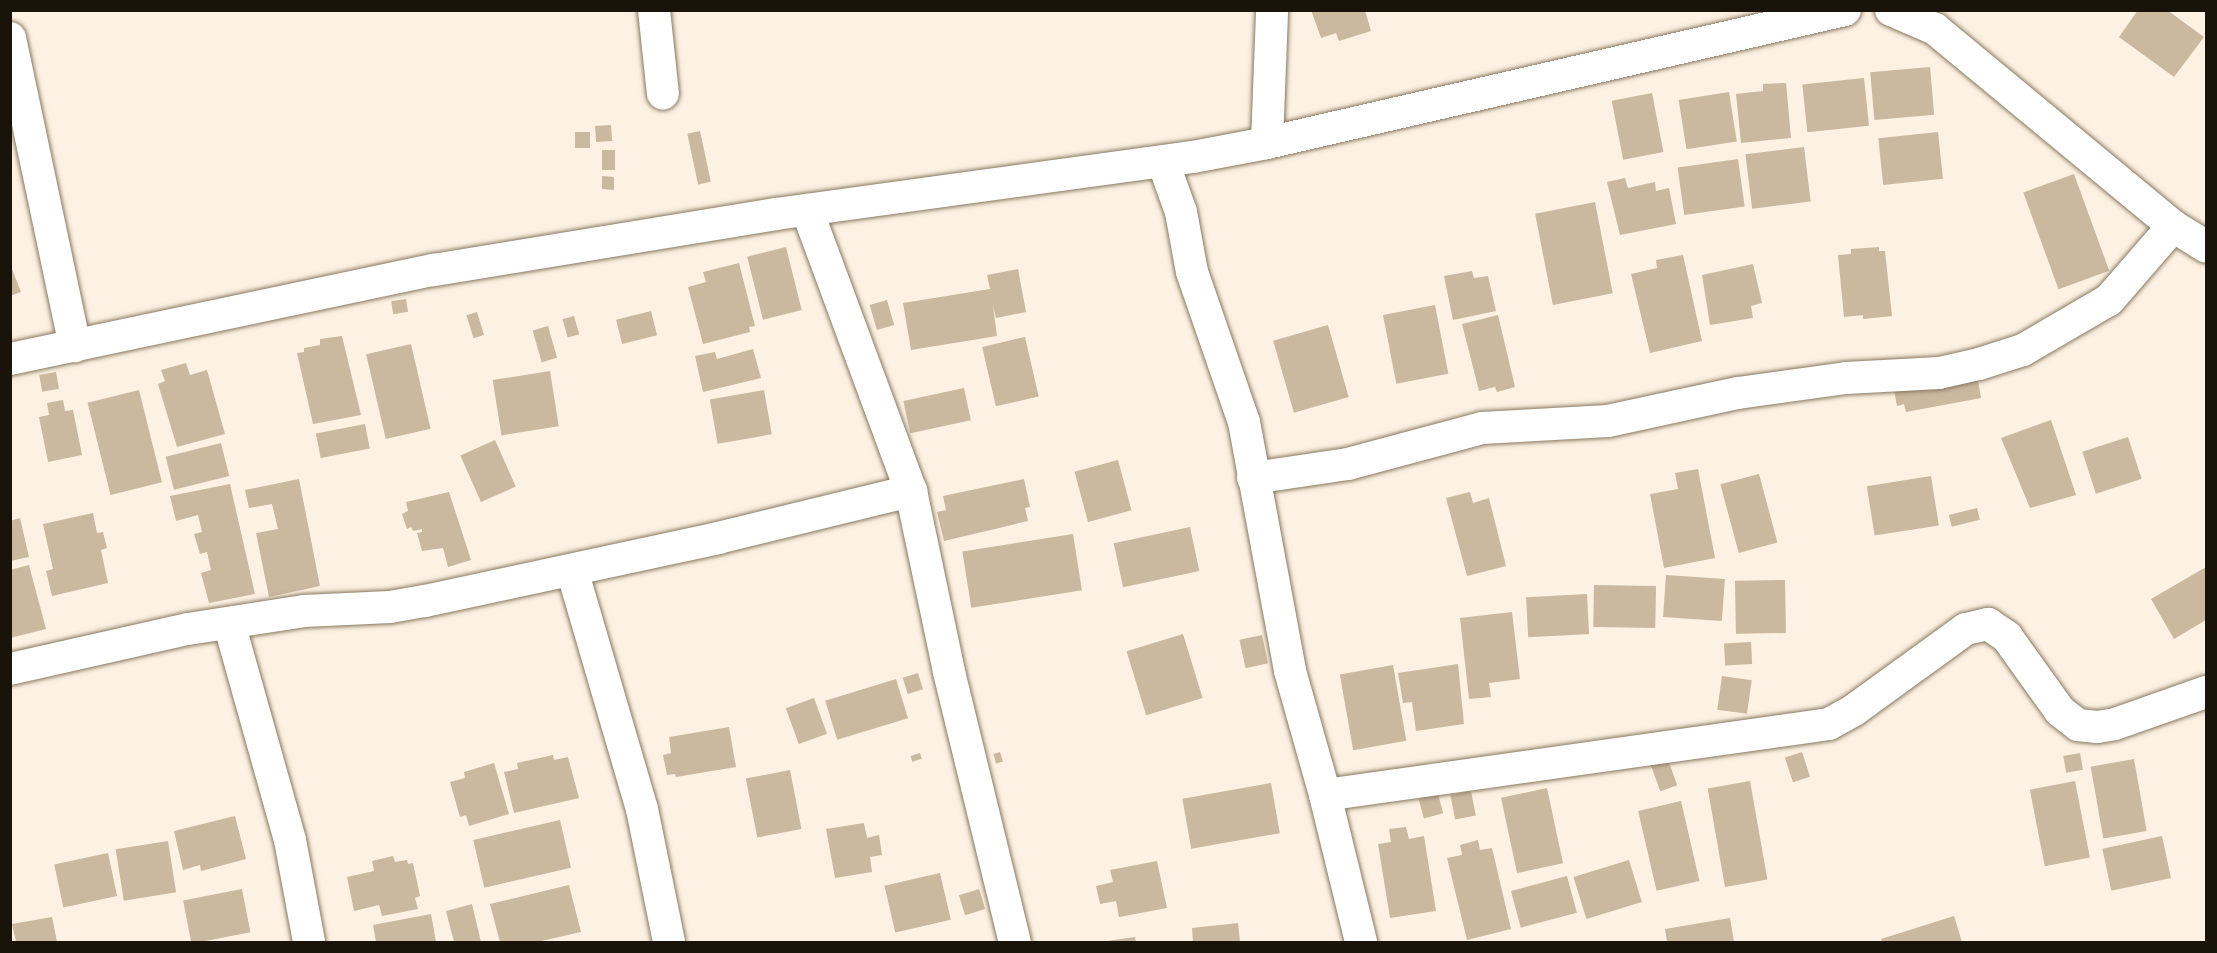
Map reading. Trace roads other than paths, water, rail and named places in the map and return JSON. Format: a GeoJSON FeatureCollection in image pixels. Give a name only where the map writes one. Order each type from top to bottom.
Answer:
{"type":"FeatureCollection","features":[{"type":"Feature","properties":{"kind":"street"},"geometry":{"type":"LineString","coordinates":[[654,10],[663,94]]}},
{"type":"Feature","properties":{"kind":"street"},"geometry":{"type":"LineString","coordinates":[[1267,143],[1272,10]]}},
{"type":"Feature","properties":{"kind":"street"},"geometry":{"type":"LineString","coordinates":[[10,360],[434,270],[807,210],[1163,162],[1267,143],[1845,10]]}},
{"type":"Feature","properties":{"kind":"street"},"geometry":{"type":"LineString","coordinates":[[1891,10],[1935,29],[2173,226],[2206,247]]}},
{"type":"Feature","properties":{"kind":"street"},"geometry":{"type":"LineString","coordinates":[[10,38],[75,346]]}},
{"type":"Feature","properties":{"kind":"street"},"geometry":{"type":"LineString","coordinates":[[1163,162],[1181,212],[1192,272],[1244,422],[1252,478],[1290,671],[1325,795],[1361,942]]}},
{"type":"Feature","properties":{"kind":"street"},"geometry":{"type":"LineString","coordinates":[[807,210],[911,491],[949,672],[1015,942]]}},
{"type":"Feature","properties":{"kind":"street"},"geometry":{"type":"LineString","coordinates":[[1252,478],[1348,464],[1482,428],[1608,421],[1738,393],[1846,378],[1939,373],[1979,364],[2023,350],[2109,300],[2173,226]]}},
{"type":"Feature","properties":{"kind":"street"},"geometry":{"type":"LineString","coordinates":[[10,669],[188,629],[304,612],[402,605],[572,570],[911,491]]}},
{"type":"Feature","properties":{"kind":"street"},"geometry":{"type":"LineString","coordinates":[[572,570],[642,809],[669,942]]}},
{"type":"Feature","properties":{"kind":"street"},"geometry":{"type":"LineString","coordinates":[[229,623],[290,840],[309,942]]}},
{"type":"Feature","properties":{"kind":"street"},"geometry":{"type":"LineString","coordinates":[[1325,795],[1829,724],[1854,710],[1966,629],[1988,624],[2007,636],[2060,711],[2078,725],[2097,727],[2115,724],[2206,692]]}}]}
